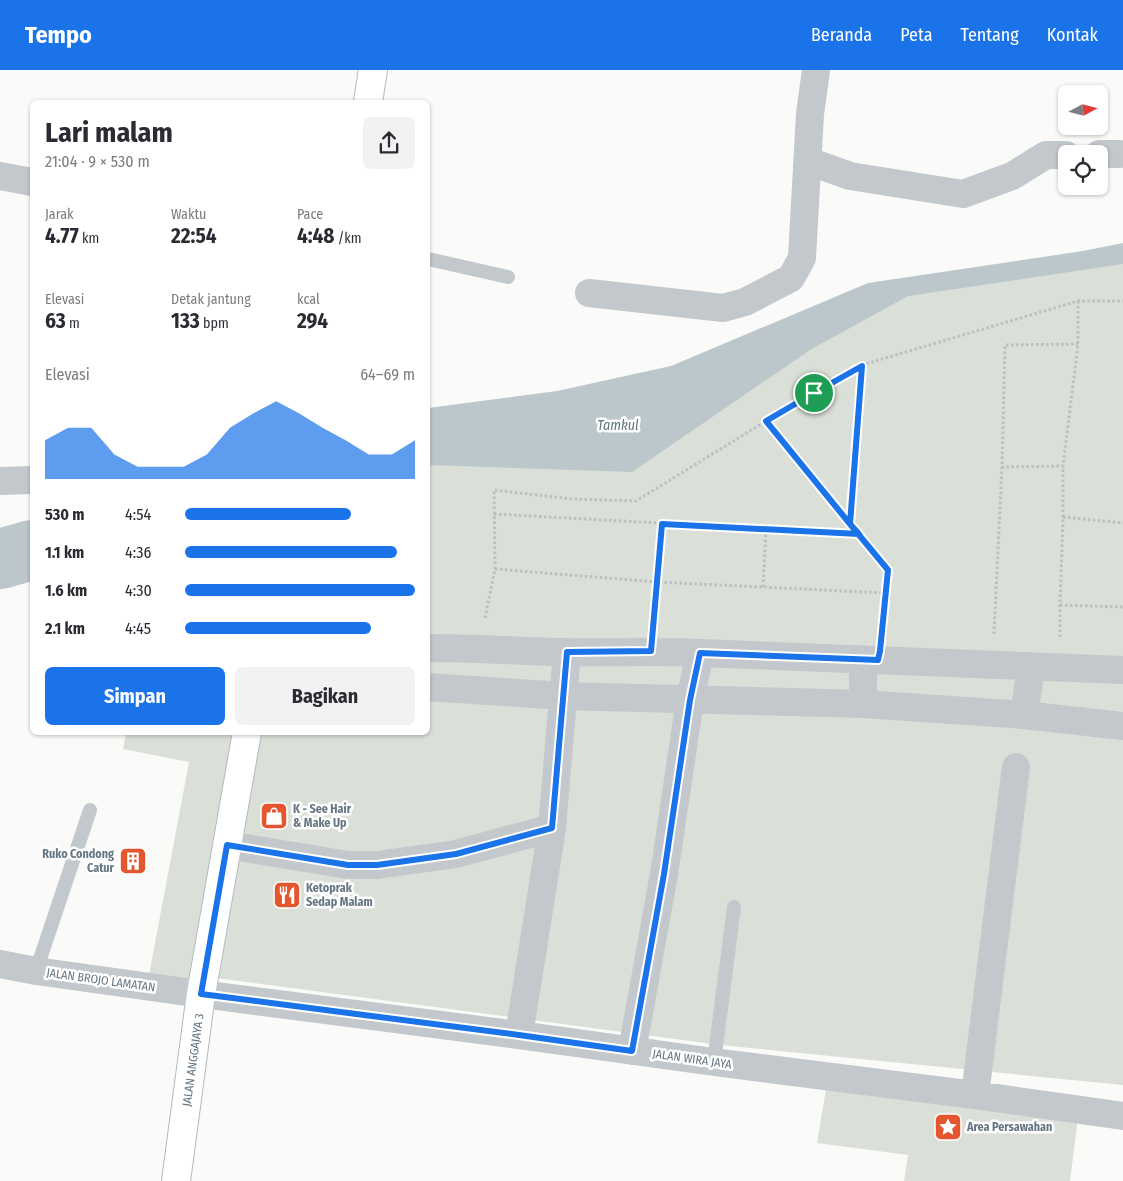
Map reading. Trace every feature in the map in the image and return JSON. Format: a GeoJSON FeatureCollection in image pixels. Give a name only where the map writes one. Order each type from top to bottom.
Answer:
{"type":"FeatureCollection","features":[{"type":"Feature","properties":{"kind":"main road"},"geometry":{"type":"LineString","coordinates":[[368,100],[373,70]]}},
{"type":"Feature","properties":{"kind":"main road","name":"JALAN ANGGAJAYA 3"},"geometry":{"type":"LineString","coordinates":[[176,1181],[201,994],[246,735]]}},
{"type":"Feature","properties":{"kind":"street"},"geometry":{"type":"LineString","coordinates":[[589,292],[723,308],[745,302],[791,278],[802,258],[810,114],[816,70]]}},
{"type":"Feature","properties":{"kind":"street"},"geometry":{"type":"LineString","coordinates":[[808,161],[850,176],[963,194],[1012,176],[1046,155],[1058,154]]}},
{"type":"Feature","properties":{"kind":"street"},"geometry":{"type":"LineString","coordinates":[[0,176],[30,182]]}},
{"type":"Feature","properties":{"kind":"street"},"geometry":{"type":"LineString","coordinates":[[0,481],[30,480]]}},
{"type":"Feature","properties":{"kind":"street"},"geometry":{"type":"LineString","coordinates":[[430,648],[567,652],[651,651],[1123,670]]}},
{"type":"Feature","properties":{"kind":"street"},"geometry":{"type":"LineString","coordinates":[[519,1035],[552,828],[567,652]]}},
{"type":"Feature","properties":{"kind":"street"},"geometry":{"type":"LineString","coordinates":[[632,1051],[664,874],[690,700],[700,653]]}},
{"type":"Feature","properties":{"kind":"street"},"geometry":{"type":"LineString","coordinates":[[863,704],[870,660]]}},
{"type":"Feature","properties":{"kind":"street"},"geometry":{"type":"LineString","coordinates":[[1024,716],[1031,667]]}},
{"type":"Feature","properties":{"kind":"street"},"geometry":{"type":"LineString","coordinates":[[430,687],[563,696],[863,704],[1024,716],[1123,726]]}},
{"type":"Feature","properties":{"kind":"street"},"geometry":{"type":"LineString","coordinates":[[975,1095],[1016,767]]}},
{"type":"Feature","properties":{"kind":"street"},"geometry":{"type":"LineString","coordinates":[[227,845],[348,865],[377,865],[456,854],[552,828]]}},
{"type":"Feature","properties":{"kind":"street","name":"JALAN BROJO LAMATAN"},"geometry":{"type":"LineString","coordinates":[[0,964],[36,971],[201,994]]}},
{"type":"Feature","properties":{"kind":"street","name":"JALAN WIRA JAYA"},"geometry":{"type":"LineString","coordinates":[[201,994],[1123,1116]]}},
{"type":"Feature","properties":{"kind":"lane"},"geometry":{"type":"LineString","coordinates":[[430,259],[508,276]]}},
{"type":"Feature","properties":{"kind":"lane"},"geometry":{"type":"LineString","coordinates":[[36,971],[90,810]]}},
{"type":"Feature","properties":{"kind":"lane"},"geometry":{"type":"LineString","coordinates":[[714,1062],[734,907]]}},
{"type":"Feature","properties":{"kind":"path"},"geometry":{"type":"LineString","coordinates":[[1062,668],[1060,605],[1063,466],[1078,344],[1078,301]]}},
{"type":"Feature","properties":{"kind":"path"},"geometry":{"type":"LineString","coordinates":[[479,648],[494,569],[494,490],[572,499],[636,501],[766,421],[862,366],[1078,301],[1123,301]]}},
{"type":"Feature","properties":{"kind":"path"},"geometry":{"type":"LineString","coordinates":[[996,664],[994,652],[1005,345],[1078,344]]}},
{"type":"Feature","properties":{"kind":"path"},"geometry":{"type":"LineString","coordinates":[[850,524],[862,366]]}},
{"type":"Feature","properties":{"kind":"path"},"geometry":{"type":"LineString","coordinates":[[766,421],[888,570],[880,651],[870,660]]}},
{"type":"Feature","properties":{"kind":"path"},"geometry":{"type":"LineString","coordinates":[[1002,467],[1063,466]]}},
{"type":"Feature","properties":{"kind":"path"},"geometry":{"type":"LineString","coordinates":[[494,514],[859,534]]}},
{"type":"Feature","properties":{"kind":"path"},"geometry":{"type":"LineString","coordinates":[[1063,518],[1123,524]]}},
{"type":"Feature","properties":{"kind":"path"},"geometry":{"type":"LineString","coordinates":[[651,651],[662,524]]}},
{"type":"Feature","properties":{"kind":"path"},"geometry":{"type":"LineString","coordinates":[[764,587],[766,530]]}},
{"type":"Feature","properties":{"kind":"path"},"geometry":{"type":"LineString","coordinates":[[494,569],[657,582],[885,593]]}},
{"type":"Feature","properties":{"kind":"path"},"geometry":{"type":"LineString","coordinates":[[1060,605],[1123,607]]}},
{"type":"Feature","properties":{"kind":"shaded area"},"geometry":{"type":"Polygon","coordinates":[[[1123,264],[1123,661],[430,645],[430,455],[906,293],[1123,264]]]}},
{"type":"Feature","properties":{"kind":"shaded area"},"geometry":{"type":"Polygon","coordinates":[[[430,655],[1123,666],[1123,1085],[720,1045],[216,978],[258,735],[430,735],[430,655]]]}},
{"type":"Feature","properties":{"kind":"shaded area"},"geometry":{"type":"Polygon","coordinates":[[[126,735],[236,735],[195,982],[149,975],[189,762],[123,749],[126,735]]]}},
{"type":"Feature","properties":{"kind":"shaded area","name":"Area Persawahan"},"geometry":{"type":"Polygon","coordinates":[[[828,1077],[1079,1110],[1070,1181],[904,1181],[908,1155],[817,1143],[828,1077]]]}},
{"type":"Feature","properties":{"kind":"water","name":"Tamkul"},"geometry":{"type":"Polygon","coordinates":[[[1123,243],[1123,264],[908,296],[810,350],[632,472],[430,465],[430,408],[557,391],[671,366],[868,283],[1083,251],[1123,243]]]}},
{"type":"Feature","properties":{"kind":"waterway"},"geometry":{"type":"LineString","coordinates":[[0,559],[30,551]]}},
{"type":"Feature","properties":{"kind":"place","name":"K - See Hair & Make Up"},"geometry":{"type":"Point","coordinates":[274,816]}},
{"type":"Feature","properties":{"kind":"place","name":"Ruko Condong Catur"},"geometry":{"type":"Point","coordinates":[133,861]}},
{"type":"Feature","properties":{"kind":"place","name":"Ketoprak Sedap Malam"},"geometry":{"type":"Point","coordinates":[287,895]}},
{"type":"Feature","properties":{"kind":"place","name":"Area Persawahan"},"geometry":{"type":"Point","coordinates":[948,1127]}},
{"type":"Feature","properties":{"kind":"route"},"geometry":{"type":"LineString","coordinates":[[814,393],[766,421],[850,524],[859,534],[662,524],[651,651],[567,652],[552,828],[456,854],[377,865],[348,865],[227,845],[201,994],[632,1051],[664,874],[690,700],[700,653],[878,660],[888,570],[859,534],[850,524],[862,366],[814,393]]}}]}
